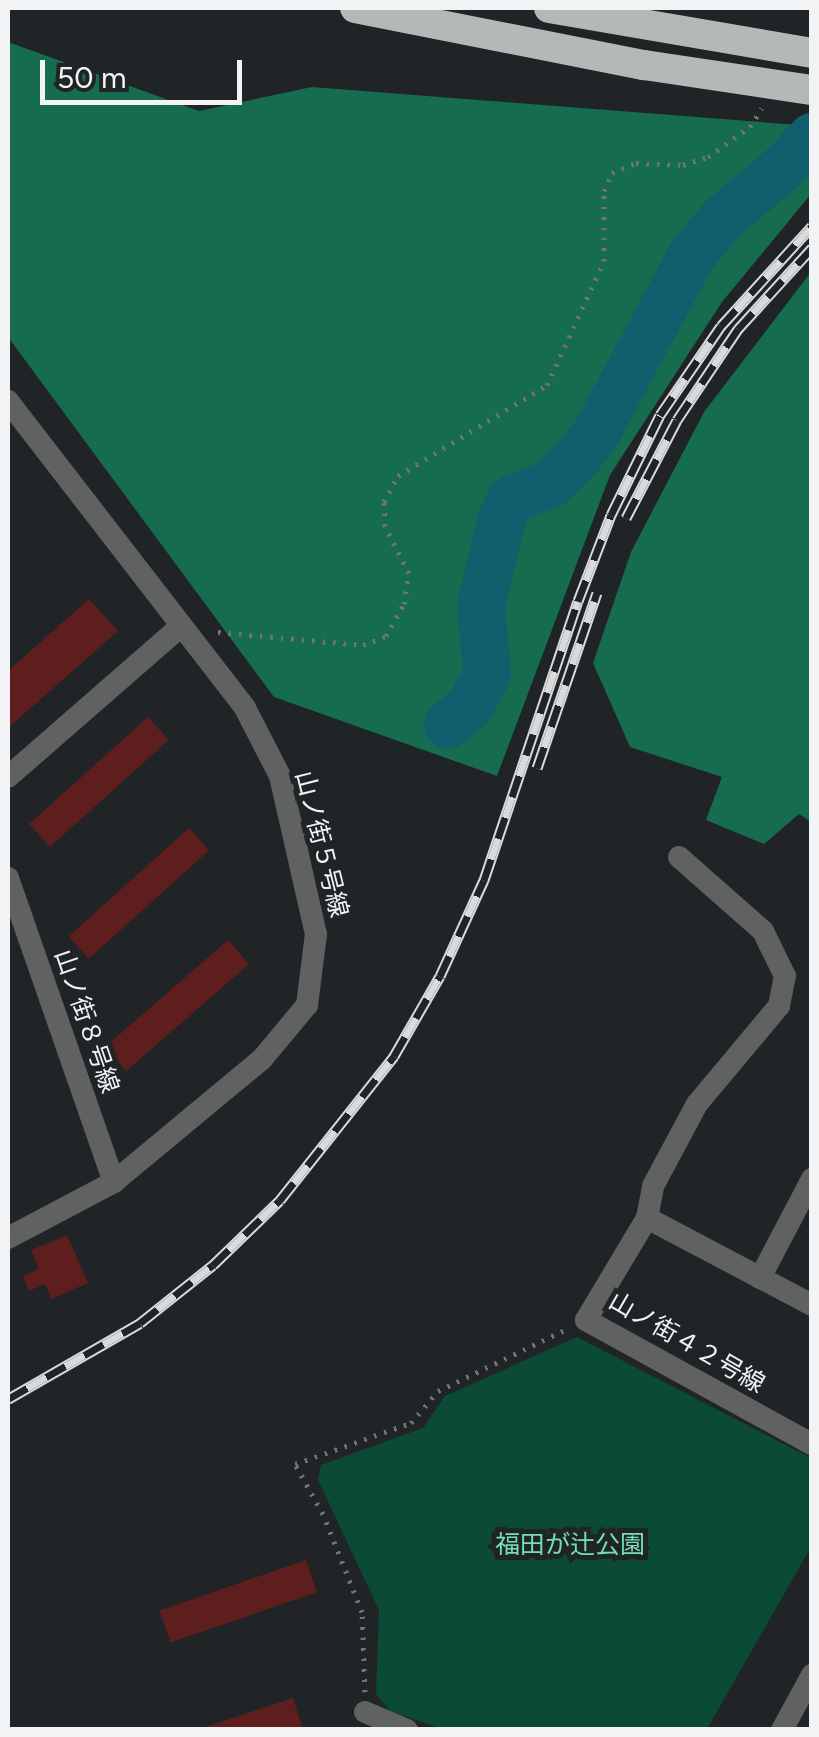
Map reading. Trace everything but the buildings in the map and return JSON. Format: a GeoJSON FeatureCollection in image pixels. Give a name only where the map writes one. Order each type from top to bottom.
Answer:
{"type":"FeatureCollection","features":[{"type":"Feature","properties":{"kind":"highway"},"geometry":{"type":"LineString","coordinates":[[355,8],[644,65],[812,90]]}},
{"type":"Feature","properties":{"kind":"highway"},"geometry":{"type":"LineString","coordinates":[[549,8],[812,52]]}},
{"type":"Feature","properties":{"kind":"street","name":"山ノ街５号線"},"geometry":{"type":"LineString","coordinates":[[8,401],[244,708],[280,776],[316,934],[307,1005],[262,1059],[114,1182],[8,1238]]}},
{"type":"Feature","properties":{"kind":"street"},"geometry":{"type":"LineString","coordinates":[[8,777],[180,627]]}},
{"type":"Feature","properties":{"kind":"street","name":"山ノ街４２号線"},"geometry":{"type":"LineString","coordinates":[[679,858],[764,931],[785,976],[780,1006],[698,1104],[652,1186],[647,1218],[586,1320],[812,1444]]}},
{"type":"Feature","properties":{"kind":"street","name":"山ノ街８号線"},"geometry":{"type":"LineString","coordinates":[[8,878],[114,1182]]}},
{"type":"Feature","properties":{"kind":"street"},"geometry":{"type":"LineString","coordinates":[[760,1278],[812,1179]]}},
{"type":"Feature","properties":{"kind":"street"},"geometry":{"type":"LineString","coordinates":[[647,1218],[812,1305]]}},
{"type":"Feature","properties":{"kind":"street"},"geometry":{"type":"LineString","coordinates":[[782,1730],[812,1675]]}},
{"type":"Feature","properties":{"kind":"street"},"geometry":{"type":"LineString","coordinates":[[366,1712],[407,1730]]}},
{"type":"Feature","properties":{"kind":"path"},"geometry":{"type":"LineString","coordinates":[[180,627],[363,645],[386,636],[404,604],[409,573],[385,526],[384,502],[398,476],[547,385],[604,261],[604,190],[612,173],[636,163],[683,165],[708,158],[750,127],[765,103]]}},
{"type":"Feature","properties":{"kind":"path"},"geometry":{"type":"LineString","coordinates":[[366,1712],[362,1612],[323,1514],[295,1464],[410,1423],[438,1390],[586,1320]]}},
{"type":"Feature","properties":{"kind":"green space"},"geometry":{"type":"Polygon","coordinates":[[[8,42],[199,111],[312,87],[811,126],[811,194],[722,302],[610,475],[497,776],[274,697],[8,337],[8,42]]]}},
{"type":"Feature","properties":{"kind":"green space"},"geometry":{"type":"Polygon","coordinates":[[[811,272],[811,822],[799,814],[764,844],[706,820],[722,777],[630,747],[593,663],[631,552],[704,412],[811,272]]]}},
{"type":"Feature","properties":{"kind":"green space","name":"福田が辻公園"},"geometry":{"type":"Polygon","coordinates":[[[577,1337],[811,1458],[811,1547],[707,1729],[442,1729],[390,1711],[376,1694],[379,1610],[318,1480],[321,1465],[423,1428],[445,1396],[577,1337]]]}},
{"type":"Feature","properties":{"kind":"waterway"},"geometry":{"type":"LineString","coordinates":[[448,725],[471,705],[487,674],[481,607],[501,521],[511,500],[551,484],[577,458],[597,432],[692,255],[723,218],[784,167],[812,137]]}},
{"type":"Feature","properties":{"kind":"railway"},"geometry":{"type":"LineString","coordinates":[[8,1399],[140,1323],[213,1265],[280,1200],[394,1056],[440,976],[484,880],[578,601],[611,515],[660,415],[721,326],[812,226]]}},
{"type":"Feature","properties":{"kind":"railway"},"geometry":{"type":"LineString","coordinates":[[626,518],[677,420],[738,329],[812,248]]}},
{"type":"Feature","properties":{"kind":"railway"},"geometry":{"type":"LineString","coordinates":[[537,768],[597,593]]}}]}
